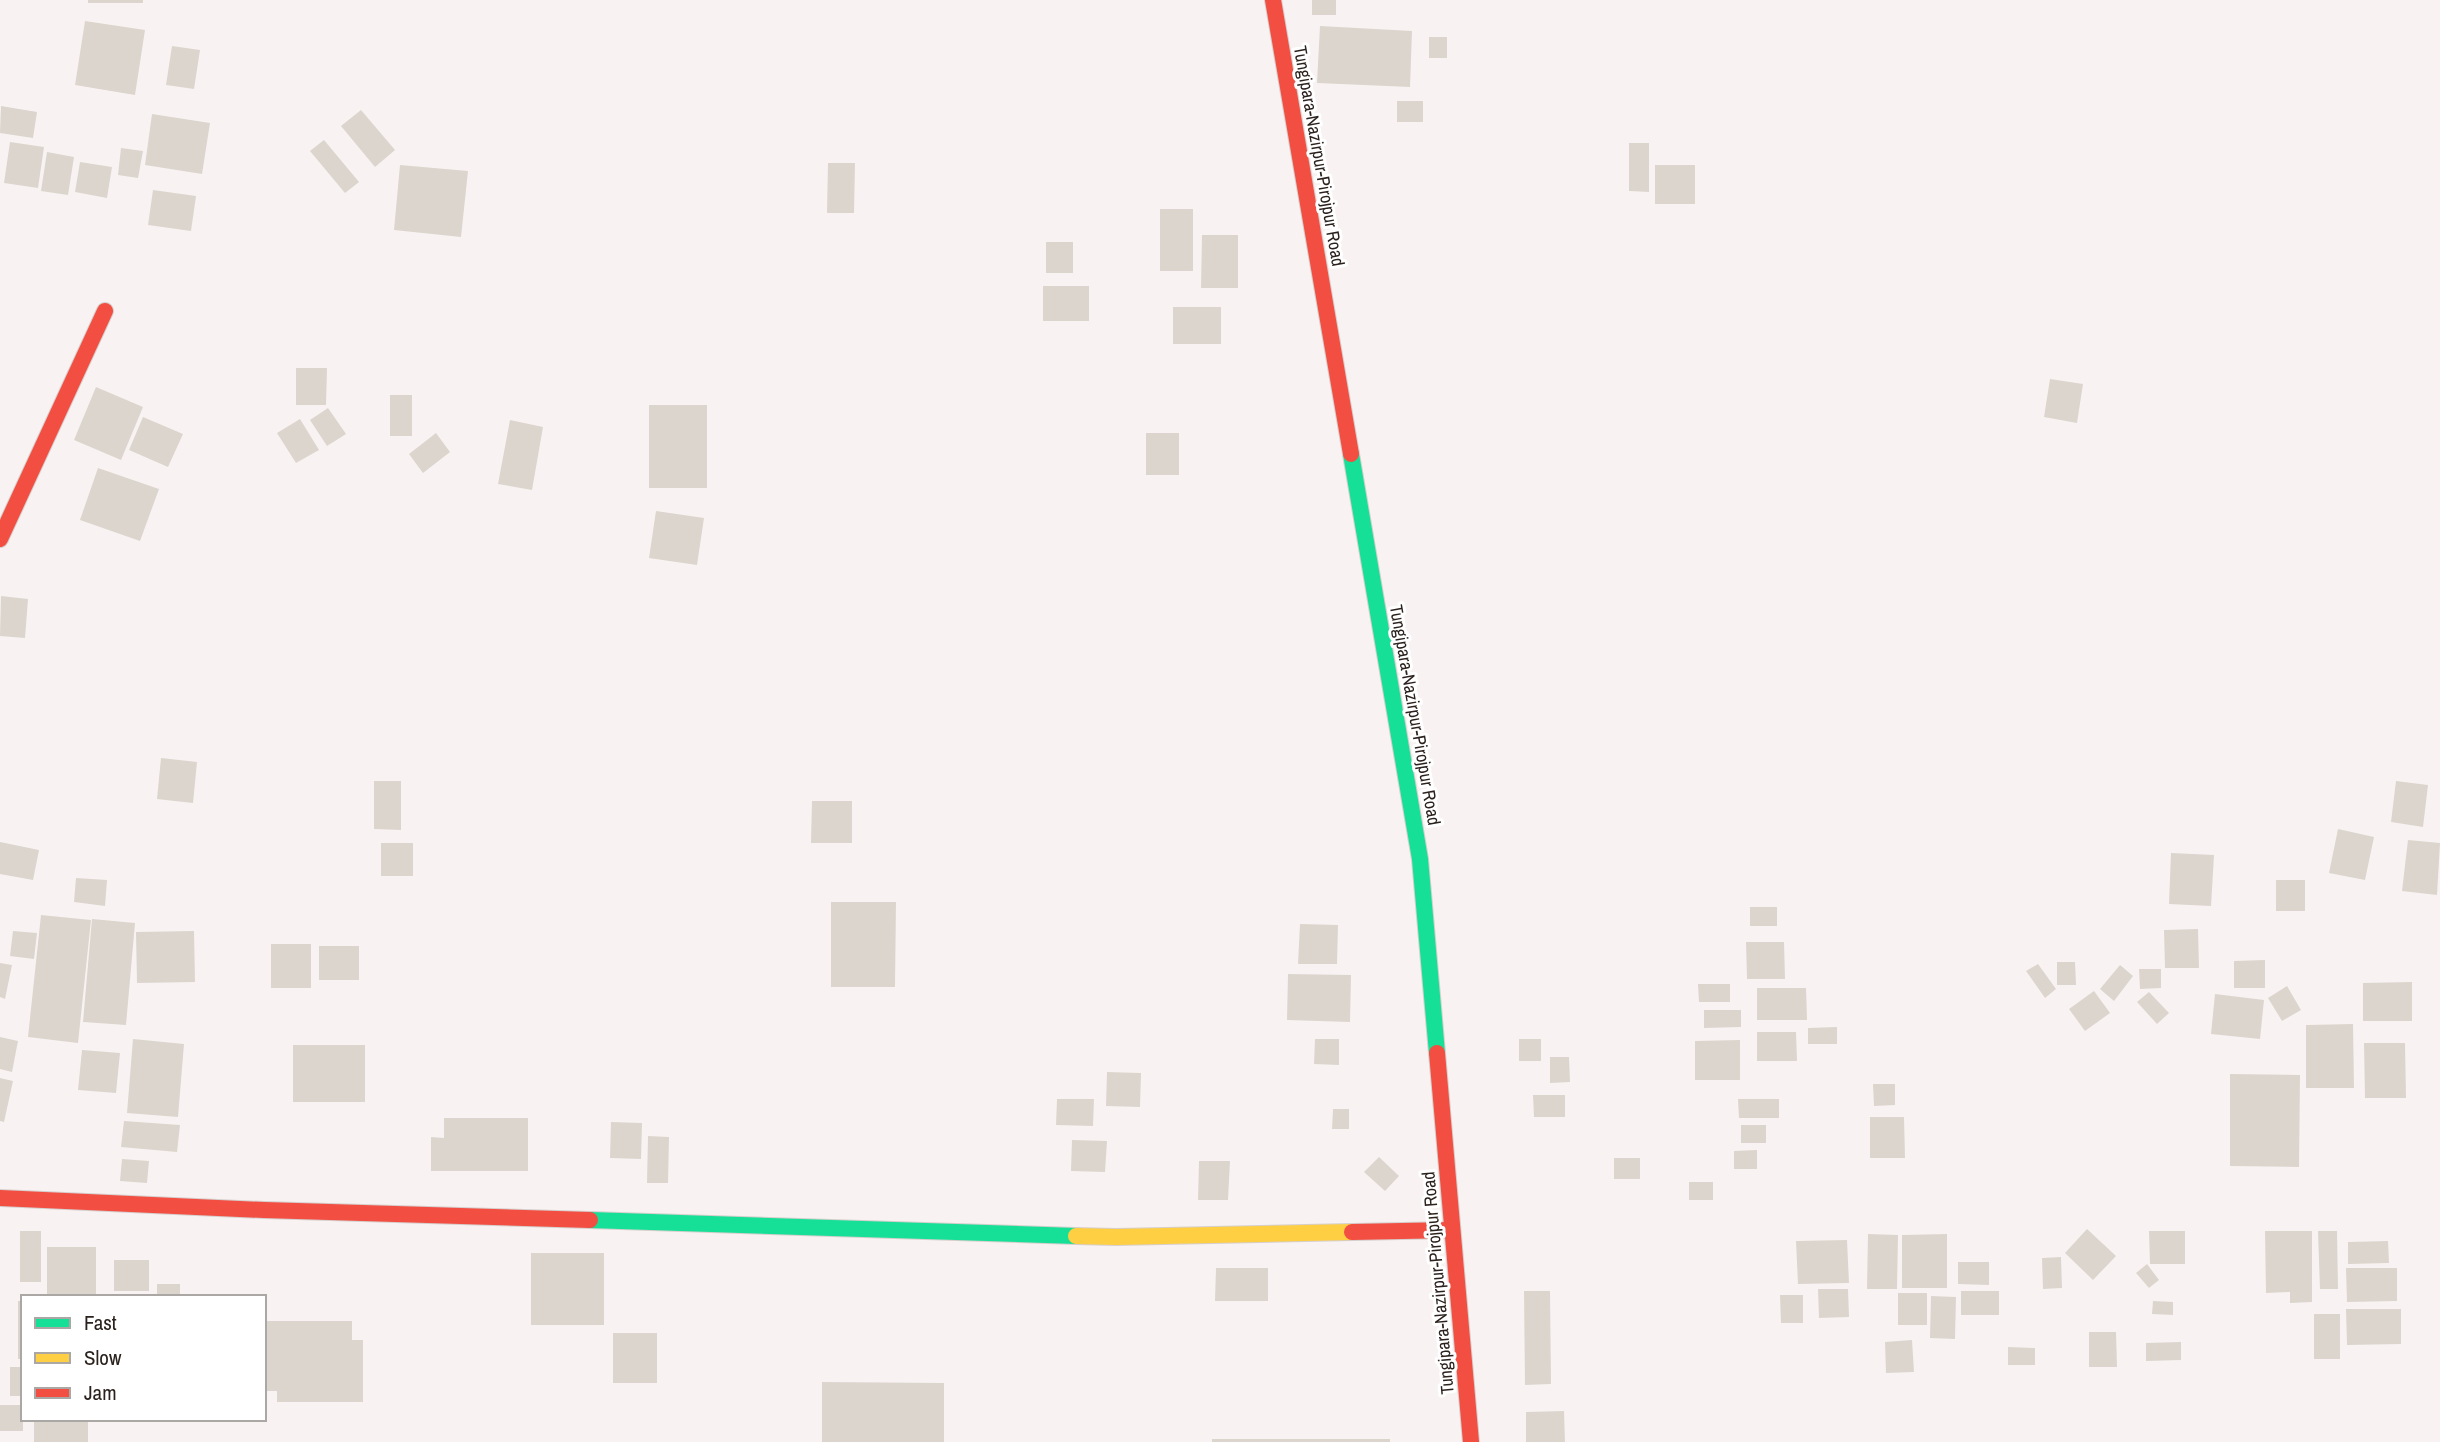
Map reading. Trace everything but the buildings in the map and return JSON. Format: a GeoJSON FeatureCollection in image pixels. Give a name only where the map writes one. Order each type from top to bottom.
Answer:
{"type":"FeatureCollection","features":[{"type":"Feature","properties":{"kind":"street","name":"Tungipara-Nazirpur-Pirojpur Road"},"geometry":{"type":"LineString","coordinates":[[1273,0],[1420,859],[1471,1442]]}},
{"type":"Feature","properties":{"kind":"street"},"geometry":{"type":"LineString","coordinates":[[0,539],[105,311]]}},
{"type":"Feature","properties":{"kind":"street"},"geometry":{"type":"LineString","coordinates":[[0,1198],[278,1211],[1116,1237],[1452,1230]]}},
{"type":"Feature","properties":{"kind":"traffic: fast"},"geometry":{"type":"LineString","coordinates":[[1351,454],[1420,859],[1437,1053]]}},
{"type":"Feature","properties":{"kind":"traffic: fast"},"geometry":{"type":"LineString","coordinates":[[590,1220],[1076,1236]]}},
{"type":"Feature","properties":{"kind":"traffic: slow"},"geometry":{"type":"LineString","coordinates":[[1076,1236],[1352,1232]]}},
{"type":"Feature","properties":{"kind":"traffic: jam"},"geometry":{"type":"LineString","coordinates":[[1273,0],[1351,454]]}},
{"type":"Feature","properties":{"kind":"traffic: jam"},"geometry":{"type":"LineString","coordinates":[[0,539],[105,311]]}},
{"type":"Feature","properties":{"kind":"traffic: jam"},"geometry":{"type":"LineString","coordinates":[[1437,1053],[1471,1442]]}},
{"type":"Feature","properties":{"kind":"traffic: jam"},"geometry":{"type":"LineString","coordinates":[[0,1198],[264,1210],[590,1220]]}},
{"type":"Feature","properties":{"kind":"traffic: jam"},"geometry":{"type":"LineString","coordinates":[[1352,1232],[1452,1230]]}}]}
